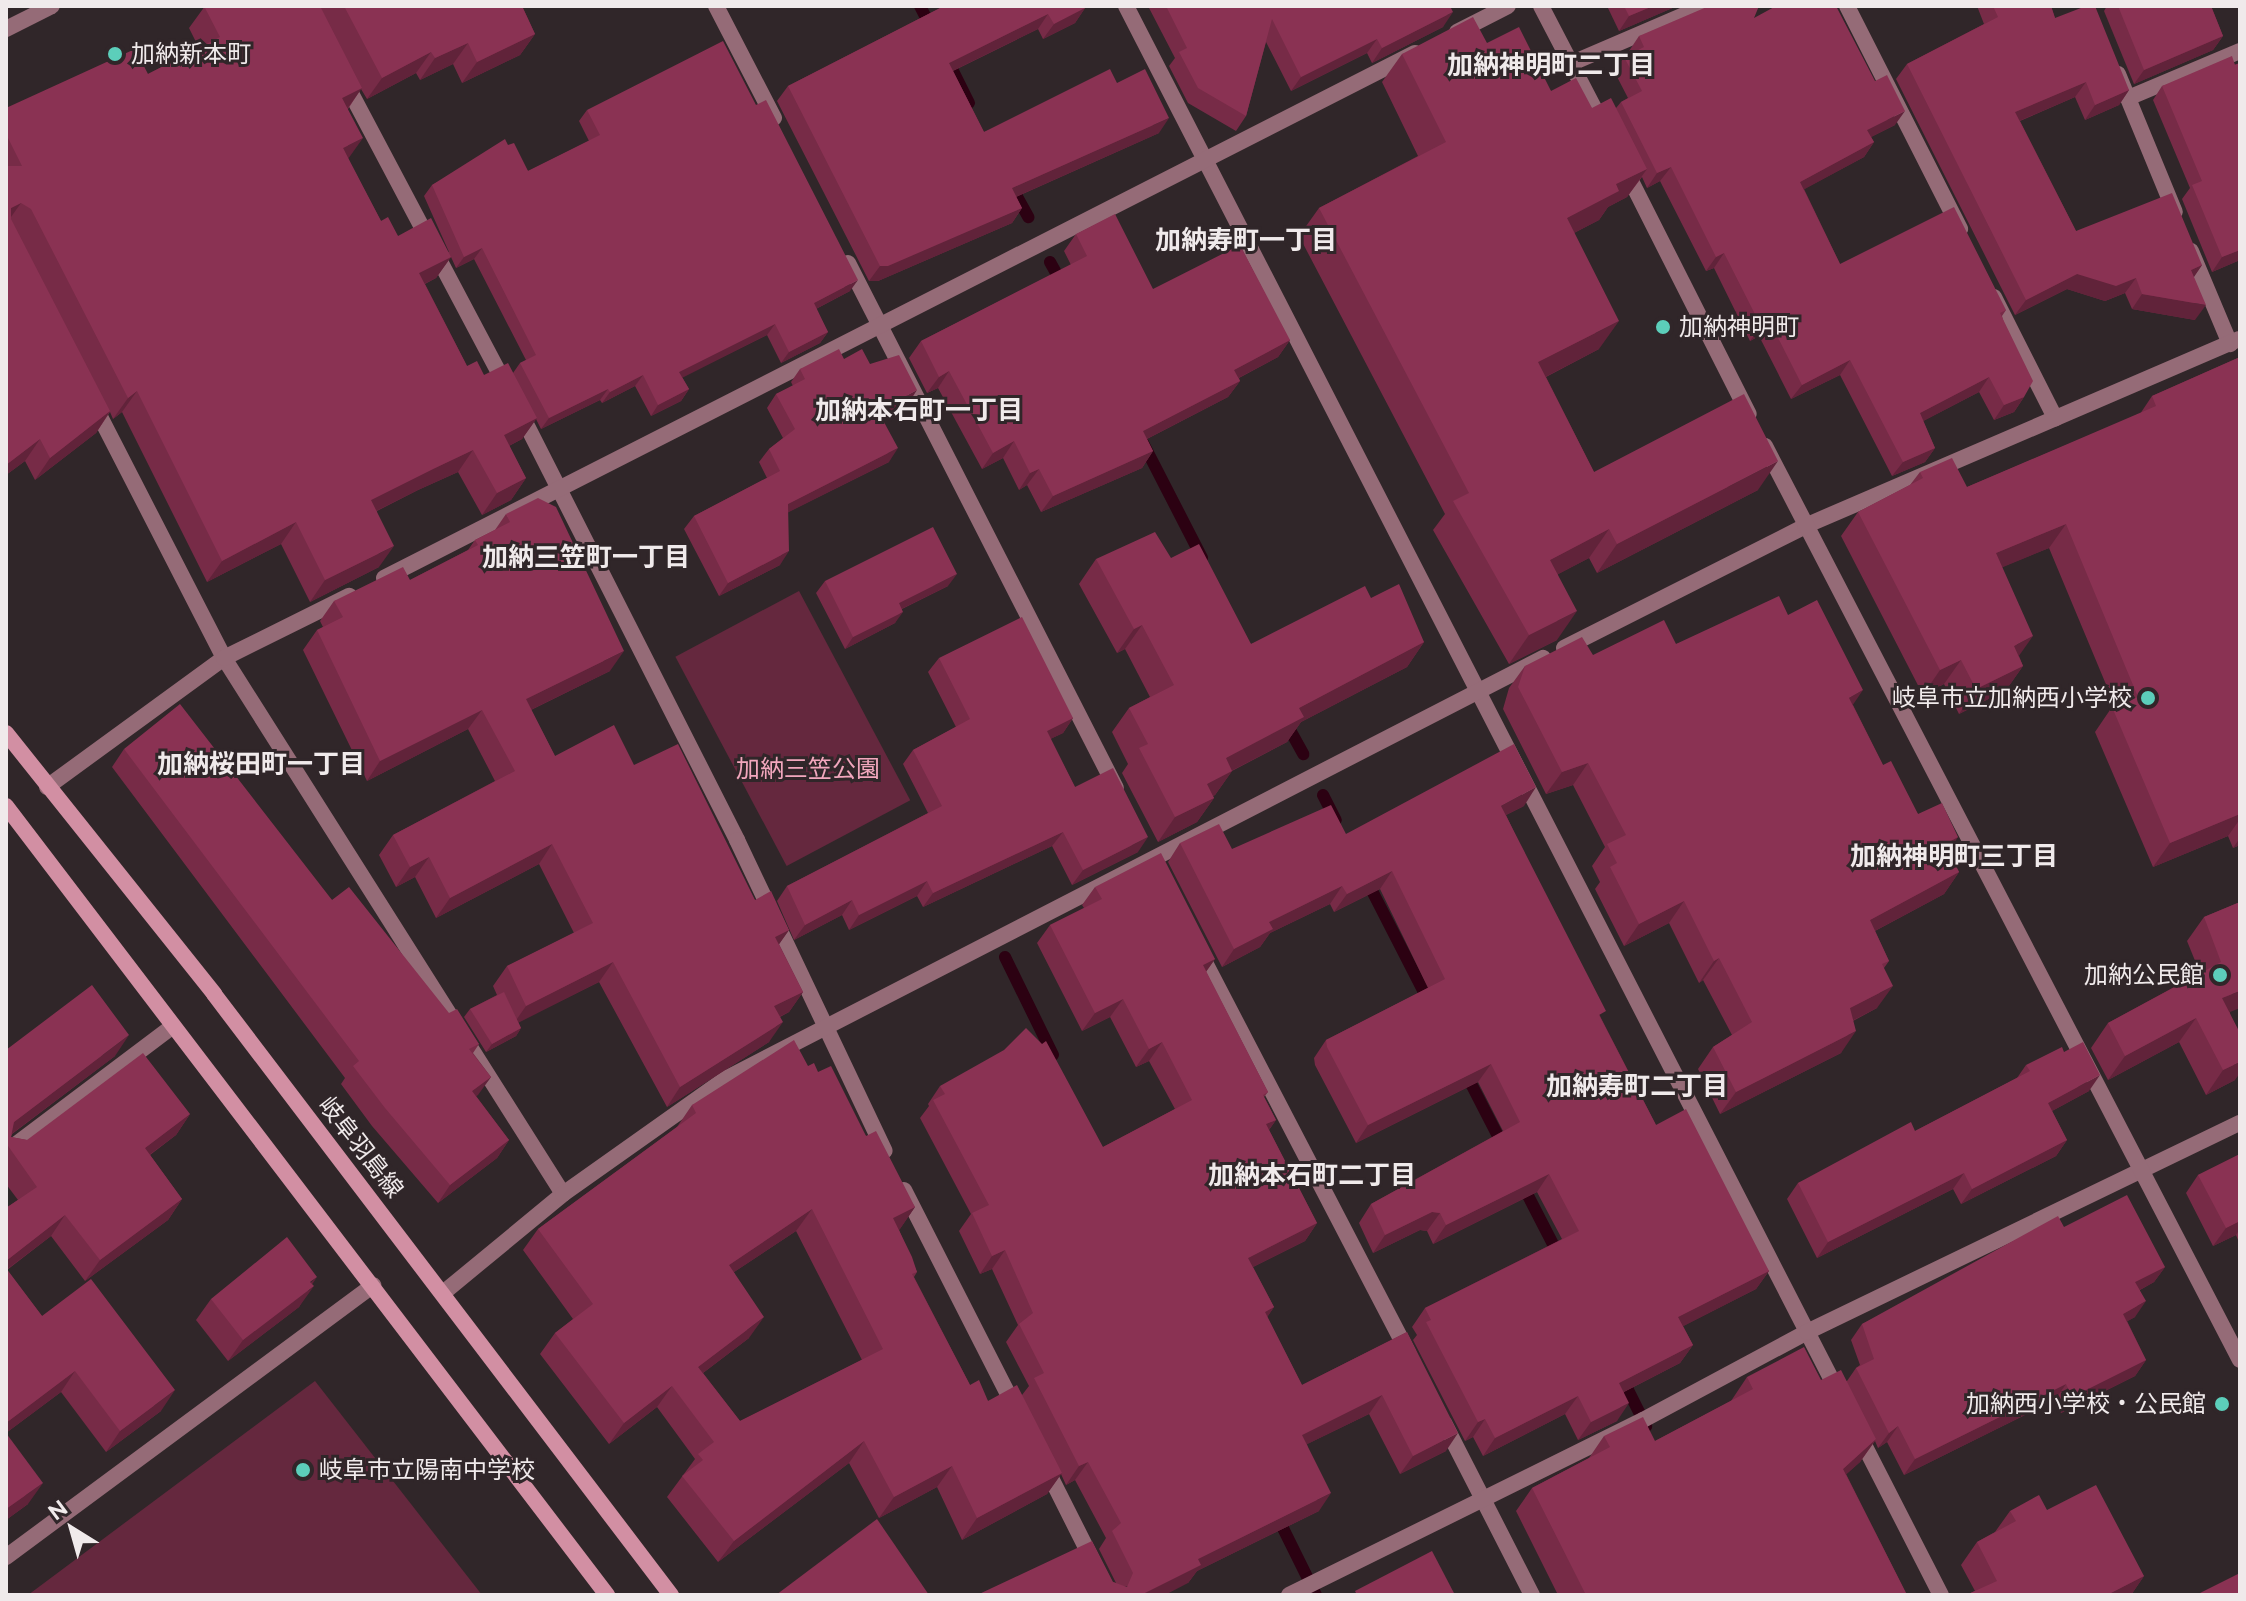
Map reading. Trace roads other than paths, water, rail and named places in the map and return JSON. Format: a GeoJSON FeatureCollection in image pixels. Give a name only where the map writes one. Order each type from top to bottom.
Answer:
{"type":"FeatureCollection","features":[{"type":"Feature","properties":{"kind":"main road","name":"岐阜羽島線"},"geometry":{"type":"LineString","coordinates":[[6,733],[443,1293],[671,1595]]}},
{"type":"Feature","properties":{"kind":"main road"},"geometry":{"type":"LineString","coordinates":[[6,806],[607,1595]]}},
{"type":"Feature","properties":{"kind":"street"},"geometry":{"type":"LineString","coordinates":[[6,29],[52,6]]}},
{"type":"Feature","properties":{"kind":"street"},"geometry":{"type":"LineString","coordinates":[[716,6],[780,131]]}},
{"type":"Feature","properties":{"kind":"street"},"geometry":{"type":"LineString","coordinates":[[1126,6],[1941,1595]]}},
{"type":"Feature","properties":{"kind":"street"},"geometry":{"type":"LineString","coordinates":[[47,787],[224,658],[561,490],[1508,6]]}},
{"type":"Feature","properties":{"kind":"street"},"geometry":{"type":"LineString","coordinates":[[1541,6],[1805,526],[2142,1166],[2240,1360]]}},
{"type":"Feature","properties":{"kind":"street"},"geometry":{"type":"LineString","coordinates":[[1572,63],[1705,6]]}},
{"type":"Feature","properties":{"kind":"street"},"geometry":{"type":"LineString","coordinates":[[1847,6],[1969,248]]}},
{"type":"Feature","properties":{"kind":"street"},"geometry":{"type":"LineString","coordinates":[[2128,98],[2240,51]]}},
{"type":"Feature","properties":{"kind":"street"},"geometry":{"type":"LineString","coordinates":[[443,1293],[563,1194],[727,1078],[821,1025],[1805,526],[2235,341],[2111,59]]}},
{"type":"Feature","properties":{"kind":"street"},"geometry":{"type":"LineString","coordinates":[[334,61],[561,490],[737,840],[821,1025],[1023,1424]]}},
{"type":"Feature","properties":{"kind":"street"},"geometry":{"type":"LineString","coordinates":[[838,242],[1122,801]]}},
{"type":"Feature","properties":{"kind":"street"},"geometry":{"type":"LineString","coordinates":[[1983,276],[2055,418]]}},
{"type":"Feature","properties":{"kind":"street"},"geometry":{"type":"LineString","coordinates":[[86,390],[224,658],[563,1194]]}},
{"type":"Feature","properties":{"kind":"street"},"geometry":{"type":"LineString","coordinates":[[1194,940],[1417,1371]]}},
{"type":"Feature","properties":{"kind":"street"},"geometry":{"type":"LineString","coordinates":[[6,1152],[173,1026]]}},
{"type":"Feature","properties":{"kind":"street"},"geometry":{"type":"LineString","coordinates":[[1289,1595],[1643,1420],[1807,1332],[2142,1166],[2240,1123]]}},
{"type":"Feature","properties":{"kind":"street"},"geometry":{"type":"LineString","coordinates":[[6,1557],[373,1285]]}},
{"type":"Feature","properties":{"kind":"street"},"geometry":{"type":"LineString","coordinates":[[1439,1413],[1532,1595]]}},
{"type":"Feature","properties":{"kind":"street"},"geometry":{"type":"LineString","coordinates":[[1038,1453],[1110,1595]]}},
{"type":"Feature","properties":{"kind":"waterway"},"geometry":{"type":"LineString","coordinates":[[920,6],[931,28]]}},
{"type":"Feature","properties":{"kind":"waterway"},"geometry":{"type":"LineString","coordinates":[[947,59],[969,103]]}},
{"type":"Feature","properties":{"kind":"waterway"},"geometry":{"type":"LineString","coordinates":[[1010,184],[1028,217]]}},
{"type":"Feature","properties":{"kind":"waterway"},"geometry":{"type":"LineString","coordinates":[[1050,262],[1062,284]]}},
{"type":"Feature","properties":{"kind":"waterway"},"geometry":{"type":"LineString","coordinates":[[1143,443],[1202,558]]}},
{"type":"Feature","properties":{"kind":"waterway"},"geometry":{"type":"LineString","coordinates":[[1285,721],[1303,754]]}},
{"type":"Feature","properties":{"kind":"waterway"},"geometry":{"type":"LineString","coordinates":[[1323,795],[1336,820]]}},
{"type":"Feature","properties":{"kind":"waterway"},"geometry":{"type":"LineString","coordinates":[[1366,879],[1429,1002]]}},
{"type":"Feature","properties":{"kind":"waterway"},"geometry":{"type":"LineString","coordinates":[[1005,957],[1053,1055]]}},
{"type":"Feature","properties":{"kind":"waterway"},"geometry":{"type":"LineString","coordinates":[[1465,1072],[1504,1148]]}},
{"type":"Feature","properties":{"kind":"waterway"},"geometry":{"type":"LineString","coordinates":[[1521,1182],[1560,1258]]}},
{"type":"Feature","properties":{"kind":"waterway"},"geometry":{"type":"LineString","coordinates":[[1622,1378],[1646,1426]]}},
{"type":"Feature","properties":{"kind":"waterway"},"geometry":{"type":"LineString","coordinates":[[1276,1514],[1316,1595]]}},
{"type":"Feature","properties":{"kind":"place","name":"加納新本町"},"geometry":{"type":"Point","coordinates":[115,54]}},
{"type":"Feature","properties":{"kind":"place","name":"加納神明町"},"geometry":{"type":"Point","coordinates":[1663,327]}},
{"type":"Feature","properties":{"kind":"place","name":"岐阜市立加納西小学校"},"geometry":{"type":"Point","coordinates":[2148,698]}},
{"type":"Feature","properties":{"kind":"place","name":"加納公民館"},"geometry":{"type":"Point","coordinates":[2220,975]}},
{"type":"Feature","properties":{"kind":"place","name":"加納西小学校・公民館"},"geometry":{"type":"Point","coordinates":[2222,1404]}},
{"type":"Feature","properties":{"kind":"place","name":"岐阜市立陽南中学校"},"geometry":{"type":"Point","coordinates":[303,1470]}},
{"type":"Feature","properties":{"kind":"district","name":"加納神明町二丁目"},"geometry":{"type":"Point","coordinates":[1551,66]}},
{"type":"Feature","properties":{"kind":"district","name":"加納寿町一丁目"},"geometry":{"type":"Point","coordinates":[1246,241]}},
{"type":"Feature","properties":{"kind":"district","name":"加納本石町一丁目"},"geometry":{"type":"Point","coordinates":[919,411]}},
{"type":"Feature","properties":{"kind":"district","name":"加納三笠町一丁目"},"geometry":{"type":"Point","coordinates":[586,558]}},
{"type":"Feature","properties":{"kind":"district","name":"加納桜田町一丁目"},"geometry":{"type":"Point","coordinates":[261,765]}},
{"type":"Feature","properties":{"kind":"district","name":"加納神明町三丁目"},"geometry":{"type":"Point","coordinates":[1954,857]}},
{"type":"Feature","properties":{"kind":"district","name":"加納寿町二丁目"},"geometry":{"type":"Point","coordinates":[1637,1087]}},
{"type":"Feature","properties":{"kind":"district","name":"加納本石町二丁目"},"geometry":{"type":"Point","coordinates":[1312,1176]}},
{"type":"Feature","properties":{"kind":"park label","name":"加納三笠公園"},"geometry":{"type":"Point","coordinates":[808,769]}}]}
